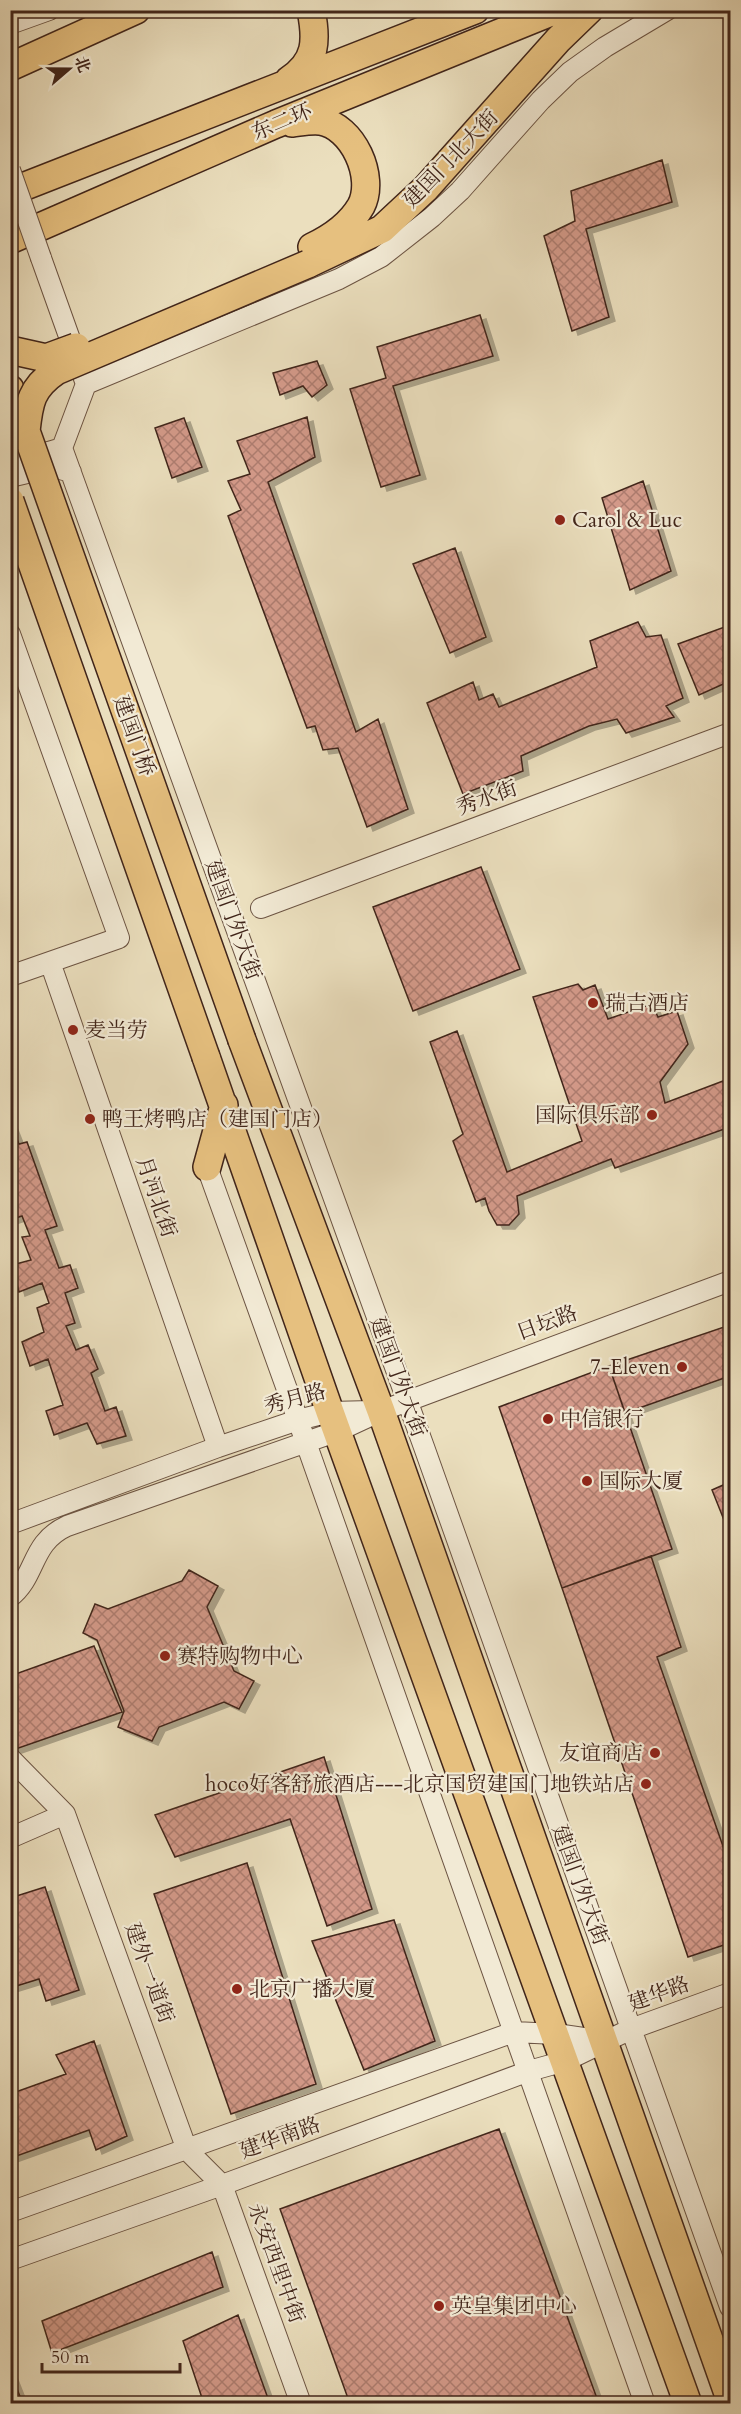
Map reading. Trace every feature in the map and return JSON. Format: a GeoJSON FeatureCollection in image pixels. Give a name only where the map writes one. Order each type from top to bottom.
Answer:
{"type":"FeatureCollection","features":[{"type":"Feature","properties":{"kind":"highway"},"geometry":{"type":"LineString","coordinates":[[10,49],[102,10]]}},
{"type":"Feature","properties":{"kind":"highway"},"geometry":{"type":"LineString","coordinates":[[10,67],[136,10]]}},
{"type":"Feature","properties":{"kind":"highway"},"geometry":{"type":"LineString","coordinates":[[267,93],[296,75],[314,55],[315,30],[311,10]]}},
{"type":"Feature","properties":{"kind":"highway","name":"东二环"},"geometry":{"type":"LineString","coordinates":[[10,192],[475,10]]}},
{"type":"Feature","properties":{"kind":"highway","name":"东二环"},"geometry":{"type":"LineString","coordinates":[[10,240],[276,124],[536,20],[555,10]]}},
{"type":"Feature","properties":{"kind":"highway"},"geometry":{"type":"LineString","coordinates":[[10,350],[46,358],[54,356],[382,229],[426,188],[558,40],[589,10]]}},
{"type":"Feature","properties":{"kind":"highway"},"geometry":{"type":"LineString","coordinates":[[26,432],[32,396],[44,380],[56,371],[304,259],[340,230],[362,204],[366,183],[362,158],[353,143],[337,129],[321,121],[276,124]]}},
{"type":"Feature","properties":{"kind":"highway","name":"建国门桥"},"geometry":{"type":"LineString","coordinates":[[10,389],[242,1040]]}},
{"type":"Feature","properties":{"kind":"highway","name":"建国门桥"},"geometry":{"type":"LineString","coordinates":[[10,501],[224,1105]]}},
{"type":"Feature","properties":{"kind":"highway","name":"建国门外大街"},"geometry":{"type":"LineString","coordinates":[[242,1040],[381,1411],[730,2399]]}},
{"type":"Feature","properties":{"kind":"highway"},"geometry":{"type":"LineString","coordinates":[[207,1167],[224,1105]]}},
{"type":"Feature","properties":{"kind":"highway"},"geometry":{"type":"LineString","coordinates":[[224,1105],[334,1422],[688,2403]]}},
{"type":"Feature","properties":{"kind":"street"},"geometry":{"type":"LineString","coordinates":[[10,24],[49,10]]}},
{"type":"Feature","properties":{"kind":"street","name":"建国门北大街"},"geometry":{"type":"LineString","coordinates":[[86,384],[339,279],[381,257],[432,217],[460,191],[541,100],[570,72],[605,47],[667,10]]}},
{"type":"Feature","properties":{"kind":"street"},"geometry":{"type":"LineString","coordinates":[[10,170],[86,384],[62,448],[10,463]]}},
{"type":"Feature","properties":{"kind":"street","name":"建国门外大街"},"geometry":{"type":"LineString","coordinates":[[62,448],[407,1401],[730,2307]]}},
{"type":"Feature","properties":{"kind":"street"},"geometry":{"type":"LineString","coordinates":[[10,477],[53,467],[71,472]]}},
{"type":"Feature","properties":{"kind":"street"},"geometry":{"type":"LineString","coordinates":[[10,634],[119,938],[10,976]]}},
{"type":"Feature","properties":{"kind":"street","name":"秀水街"},"geometry":{"type":"LineString","coordinates":[[261,908],[730,733]]}},
{"type":"Feature","properties":{"kind":"street","name":"月河北街"},"geometry":{"type":"LineString","coordinates":[[50,962],[218,1447]]}},
{"type":"Feature","properties":{"kind":"street"},"geometry":{"type":"LineString","coordinates":[[207,1167],[645,2403]]}},
{"type":"Feature","properties":{"kind":"street","name":"日坛路"},"geometry":{"type":"LineString","coordinates":[[381,1411],[730,1281]]}},
{"type":"Feature","properties":{"kind":"street","name":"秀月路"},"geometry":{"type":"LineString","coordinates":[[10,1524],[298,1420],[334,1422],[381,1411]]}},
{"type":"Feature","properties":{"kind":"street","name":"秀月路"},"geometry":{"type":"LineString","coordinates":[[10,1597],[26,1577],[44,1544],[53,1533],[67,1526],[306,1442],[334,1422]]}},
{"type":"Feature","properties":{"kind":"street"},"geometry":{"type":"LineString","coordinates":[[10,1758],[65,1814],[10,1838]]}},
{"type":"Feature","properties":{"kind":"street","name":"建外一道街"},"geometry":{"type":"LineString","coordinates":[[65,1814],[187,2150]]}},
{"type":"Feature","properties":{"kind":"street","name":"建华路"},"geometry":{"type":"LineString","coordinates":[[565,2061],[631,2029],[730,1993]]}},
{"type":"Feature","properties":{"kind":"street","name":"建华南路"},"geometry":{"type":"LineString","coordinates":[[10,2212],[514,2032],[556,2034],[604,2041]]}},
{"type":"Feature","properties":{"kind":"street","name":"建华南路"},"geometry":{"type":"LineString","coordinates":[[10,2260],[222,2185],[528,2071],[565,2061]]}},
{"type":"Feature","properties":{"kind":"street","name":"永安西里中街"},"geometry":{"type":"LineString","coordinates":[[187,2150],[222,2185],[301,2403]]}},
{"type":"Feature","properties":{"kind":"building"},"geometry":{"type":"Polygon","coordinates":[[[662,160],[672,202],[586,229],[609,317],[572,331],[544,236],[575,221],[571,191],[662,160]]]}},
{"type":"Feature","properties":{"kind":"building"},"geometry":{"type":"Polygon","coordinates":[[[480,315],[493,356],[393,386],[420,475],[381,487],[350,389],[386,378],[377,347],[480,315]]]}},
{"type":"Feature","properties":{"kind":"building"},"geometry":{"type":"Polygon","coordinates":[[[317,361],[327,385],[312,397],[303,386],[280,395],[273,373],[317,361]]]}},
{"type":"Feature","properties":{"kind":"building"},"geometry":{"type":"Polygon","coordinates":[[[307,417],[315,457],[268,482],[356,732],[378,719],[408,809],[367,827],[338,748],[323,750],[315,726],[307,728],[228,516],[241,510],[228,481],[250,474],[237,441],[307,417]]]}},
{"type":"Feature","properties":{"kind":"building"},"geometry":{"type":"Polygon","coordinates":[[[184,418],[202,467],[172,478],[155,428],[184,418]]]}},
{"type":"Feature","properties":{"kind":"building"},"geometry":{"type":"Polygon","coordinates":[[[643,481],[671,571],[630,590],[602,498],[643,481]]]}},
{"type":"Feature","properties":{"kind":"building"},"geometry":{"type":"Polygon","coordinates":[[[455,548],[486,637],[450,653],[413,564],[455,548]]]}},
{"type":"Feature","properties":{"kind":"building"},"geometry":{"type":"Polygon","coordinates":[[[638,622],[646,637],[661,635],[683,698],[666,706],[674,717],[626,733],[617,719],[589,726],[521,756],[523,771],[463,794],[427,703],[473,682],[479,700],[493,694],[499,707],[597,667],[590,641],[638,622]]]}},
{"type":"Feature","properties":{"kind":"building"},"geometry":{"type":"Polygon","coordinates":[[[730,625],[730,681],[699,695],[678,644],[730,625]]]}},
{"type":"Feature","properties":{"kind":"building"},"geometry":{"type":"Polygon","coordinates":[[[481,867],[520,969],[413,1011],[373,907],[481,867]]]}},
{"type":"Feature","properties":{"kind":"building","name":"国际俱乐部"},"geometry":{"type":"Polygon","coordinates":[[[578,984],[583,990],[595,985],[608,1019],[652,1004],[658,1017],[677,1011],[688,1044],[660,1082],[665,1103],[723,1081],[730,1099],[730,1127],[615,1168],[611,1159],[517,1196],[519,1214],[509,1225],[497,1225],[485,1198],[476,1202],[453,1141],[463,1134],[430,1042],[457,1031],[507,1172],[582,1141],[533,997],[578,984]]]}},
{"type":"Feature","properties":{"kind":"building"},"geometry":{"type":"Polygon","coordinates":[[[10,1121],[19,1144],[27,1142],[57,1226],[45,1230],[59,1268],[70,1265],[78,1288],[65,1293],[75,1323],[66,1326],[76,1350],[88,1345],[98,1369],[91,1373],[105,1411],[116,1407],[126,1436],[97,1444],[87,1423],[54,1435],[46,1411],[63,1405],[48,1359],[30,1366],[22,1342],[44,1332],[37,1308],[49,1303],[42,1283],[19,1292],[12,1265],[31,1260],[22,1237],[30,1236],[22,1216],[10,1220],[10,1121]]]}},
{"type":"Feature","properties":{"kind":"building"},"geometry":{"type":"Polygon","coordinates":[[[730,1325],[730,1376],[625,1413],[609,1366],[730,1325]]]}},
{"type":"Feature","properties":{"kind":"building","name":"国际大厦"},"geometry":{"type":"Polygon","coordinates":[[[609,1366],[672,1549],[562,1588],[499,1407],[609,1366]]]}},
{"type":"Feature","properties":{"kind":"building"},"geometry":{"type":"Polygon","coordinates":[[[730,1482],[730,1535],[712,1490],[730,1482]]]}},
{"type":"Feature","properties":{"kind":"building","name":"友谊商店"},"geometry":{"type":"Polygon","coordinates":[[[651,1556],[681,1647],[657,1657],[725,1852],[730,1850],[730,1943],[688,1957],[562,1588],[651,1556]]]}},
{"type":"Feature","properties":{"kind":"building","name":"赛特购物中心"},"geometry":{"type":"Polygon","coordinates":[[[189,1570],[218,1586],[207,1607],[234,1671],[254,1681],[239,1709],[224,1702],[159,1727],[152,1741],[118,1727],[124,1711],[97,1640],[83,1633],[95,1604],[108,1609],[182,1581],[189,1570]]]}},
{"type":"Feature","properties":{"kind":"building"},"geometry":{"type":"Polygon","coordinates":[[[94,1646],[122,1712],[10,1751],[10,1676],[94,1646]]]}},
{"type":"Feature","properties":{"kind":"building"},"geometry":{"type":"Polygon","coordinates":[[[324,1757],[372,1909],[327,1926],[290,1819],[175,1857],[155,1815],[324,1757]]]}},
{"type":"Feature","properties":{"kind":"building","name":"北京广播大厦"},"geometry":{"type":"Polygon","coordinates":[[[247,1863],[316,2084],[231,2114],[154,1894],[247,1863]]]}},
{"type":"Feature","properties":{"kind":"building"},"geometry":{"type":"Polygon","coordinates":[[[45,1887],[79,1990],[46,2001],[39,1979],[10,1988],[10,1924],[15,1922],[10,1909],[10,1898],[45,1887]]]}},
{"type":"Feature","properties":{"kind":"building"},"geometry":{"type":"Polygon","coordinates":[[[394,1920],[435,2041],[364,2070],[312,1941],[394,1920]]]}},
{"type":"Feature","properties":{"kind":"building"},"geometry":{"type":"Polygon","coordinates":[[[94,2041],[127,2136],[96,2150],[89,2130],[11,2158],[10,2094],[66,2074],[56,2055],[94,2041]]]}},
{"type":"Feature","properties":{"kind":"building","name":"英皇集团中心"},"geometry":{"type":"Polygon","coordinates":[[[499,2129],[599,2404],[350,2404],[280,2209],[499,2129]]]}},
{"type":"Feature","properties":{"kind":"building"},"geometry":{"type":"Polygon","coordinates":[[[212,2252],[223,2287],[52,2353],[42,2321],[212,2252]]]}},
{"type":"Feature","properties":{"kind":"building"},"geometry":{"type":"Polygon","coordinates":[[[238,2315],[270,2404],[204,2404],[183,2341],[238,2315]]]}},
{"type":"Feature","properties":{"kind":"building"},"geometry":{"type":"Polygon","coordinates":[[[10,2371],[23,2404],[10,2404],[10,2371]]]}},
{"type":"Feature","properties":{"kind":"place","name":"Carol & Luc"},"geometry":{"type":"Point","coordinates":[560,520]}},
{"type":"Feature","properties":{"kind":"place","name":"瑞吉酒店"},"geometry":{"type":"Point","coordinates":[593,1003]}},
{"type":"Feature","properties":{"kind":"place","name":"麦当劳"},"geometry":{"type":"Point","coordinates":[73,1030]}},
{"type":"Feature","properties":{"kind":"place","name":"国际俱乐部"},"geometry":{"type":"Point","coordinates":[652,1115]}},
{"type":"Feature","properties":{"kind":"place","name":"鸭王烤鸭店（建国门店）"},"geometry":{"type":"Point","coordinates":[90,1119]}},
{"type":"Feature","properties":{"kind":"place","name":"7-Eleven"},"geometry":{"type":"Point","coordinates":[682,1367]}},
{"type":"Feature","properties":{"kind":"place","name":"中信银行"},"geometry":{"type":"Point","coordinates":[548,1419]}},
{"type":"Feature","properties":{"kind":"place","name":"国际大厦"},"geometry":{"type":"Point","coordinates":[587,1481]}},
{"type":"Feature","properties":{"kind":"place","name":"赛特购物中心"},"geometry":{"type":"Point","coordinates":[165,1656]}},
{"type":"Feature","properties":{"kind":"place","name":"友谊商店"},"geometry":{"type":"Point","coordinates":[655,1753]}},
{"type":"Feature","properties":{"kind":"place","name":"hoco好客舒旅酒店---北京国贸建国门地铁站店"},"geometry":{"type":"Point","coordinates":[646,1784]}},
{"type":"Feature","properties":{"kind":"place","name":"北京广播大厦"},"geometry":{"type":"Point","coordinates":[237,1989]}},
{"type":"Feature","properties":{"kind":"place","name":"英皇集团中心"},"geometry":{"type":"Point","coordinates":[439,2306]}}]}
